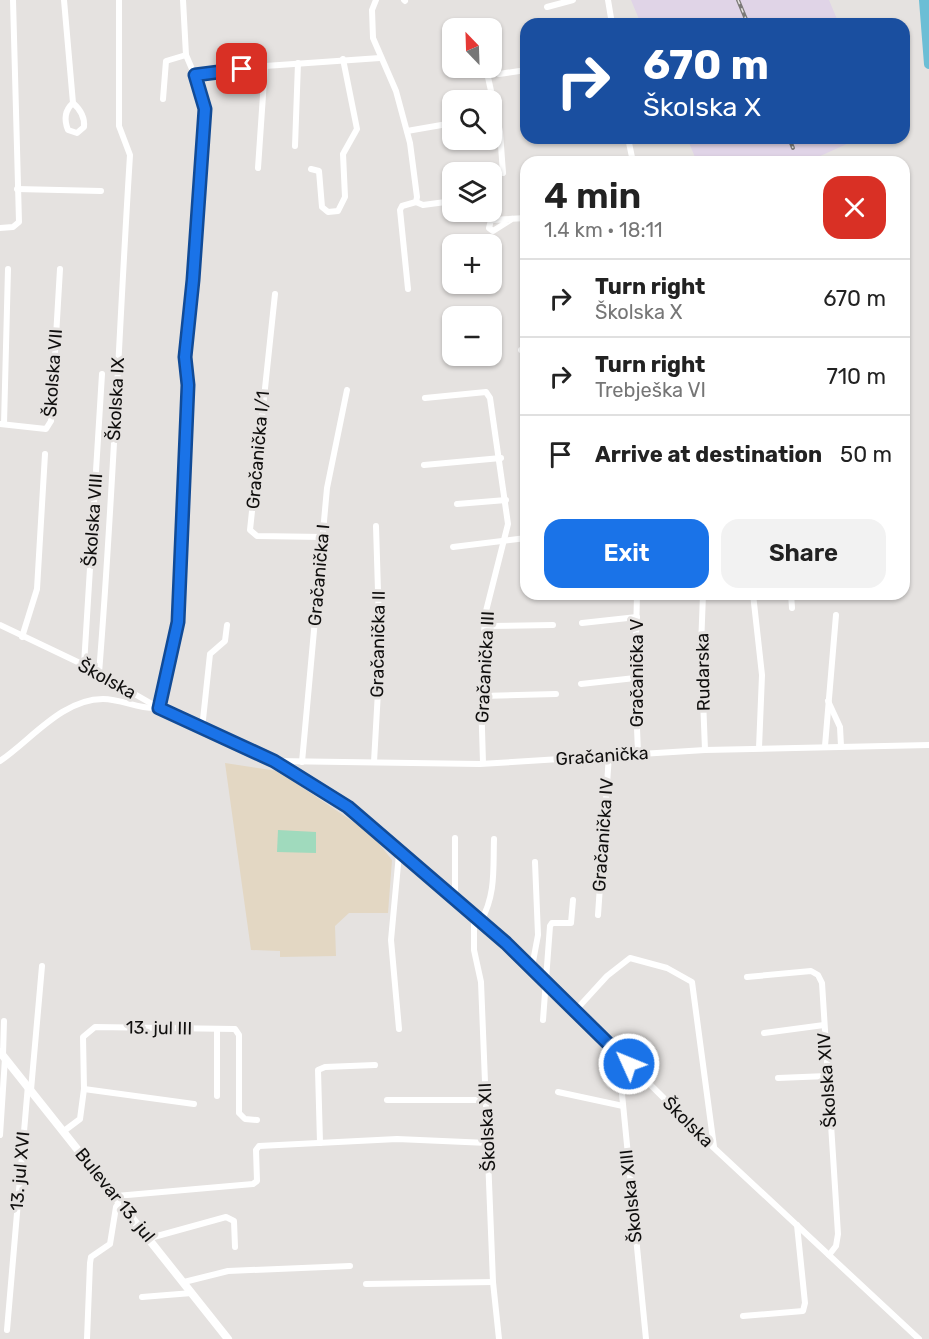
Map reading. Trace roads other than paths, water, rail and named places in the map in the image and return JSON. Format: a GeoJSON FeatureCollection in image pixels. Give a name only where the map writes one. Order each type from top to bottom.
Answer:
{"type":"FeatureCollection","features":[{"type":"Feature","properties":{"kind":"street"},"geometry":{"type":"LineString","coordinates":[[0,228],[13,227],[19,222],[13,0]]}},
{"type":"Feature","properties":{"kind":"street"},"geometry":{"type":"LineString","coordinates":[[64,0],[73,104],[66,113],[65,123],[68,130],[77,133],[84,127],[84,121],[81,111],[73,104]]}},
{"type":"Feature","properties":{"kind":"street","name":"Školska IX"},"geometry":{"type":"LineString","coordinates":[[99,673],[111,530],[116,387],[130,155],[119,126],[119,0]]}},
{"type":"Feature","properties":{"kind":"street"},"geometry":{"type":"LineString","coordinates":[[0,761],[45,724],[87,701],[103,699],[159,708],[178,622],[188,385],[185,357],[205,109],[195,75],[186,55],[183,0]]}},
{"type":"Feature","properties":{"kind":"street"},"geometry":{"type":"LineString","coordinates":[[376,0],[372,10],[373,38],[396,91],[407,131],[416,202]]}},
{"type":"Feature","properties":{"kind":"street"},"geometry":{"type":"LineString","coordinates":[[547,7],[573,0]]}},
{"type":"Feature","properties":{"kind":"street"},"geometry":{"type":"LineString","coordinates":[[608,0],[611,18]]}},
{"type":"Feature","properties":{"kind":"street"},"geometry":{"type":"LineString","coordinates":[[163,99],[166,61],[186,55]]}},
{"type":"Feature","properties":{"kind":"street"},"geometry":{"type":"LineString","coordinates":[[195,75],[265,66],[380,58]]}},
{"type":"Feature","properties":{"kind":"street"},"geometry":{"type":"LineString","coordinates":[[311,169],[319,171],[321,177],[322,207],[328,212],[338,210],[345,196],[343,154],[357,129],[343,59]]}},
{"type":"Feature","properties":{"kind":"street"},"geometry":{"type":"LineString","coordinates":[[295,146],[298,63]]}},
{"type":"Feature","properties":{"kind":"street"},"geometry":{"type":"LineString","coordinates":[[258,168],[265,66]]}},
{"type":"Feature","properties":{"kind":"street"},"geometry":{"type":"LineString","coordinates":[[502,74],[520,71]]}},
{"type":"Feature","properties":{"kind":"street"},"geometry":{"type":"LineString","coordinates":[[407,131],[442,125]]}},
{"type":"Feature","properties":{"kind":"street"},"geometry":{"type":"LineString","coordinates":[[501,150],[503,172]]}},
{"type":"Feature","properties":{"kind":"street"},"geometry":{"type":"LineString","coordinates":[[17,189],[101,191]]}},
{"type":"Feature","properties":{"kind":"street"},"geometry":{"type":"LineString","coordinates":[[408,290],[400,210],[402,206],[416,202],[423,205],[442,202]]}},
{"type":"Feature","properties":{"kind":"street"},"geometry":{"type":"LineString","coordinates":[[502,219],[520,218]]}},
{"type":"Feature","properties":{"kind":"street"},"geometry":{"type":"LineString","coordinates":[[489,222],[489,228],[493,231],[512,219]]}},
{"type":"Feature","properties":{"kind":"street"},"geometry":{"type":"LineString","coordinates":[[2,424],[8,269]]}},
{"type":"Feature","properties":{"kind":"street","name":"Školska VII"},"geometry":{"type":"LineString","coordinates":[[2,424],[46,429],[51,421],[60,269]]}},
{"type":"Feature","properties":{"kind":"street","name":"Gračanička I/1"},"geometry":{"type":"LineString","coordinates":[[275,294],[250,530],[257,536],[323,537]]}},
{"type":"Feature","properties":{"kind":"street","name":"Školska VIII"},"geometry":{"type":"LineString","coordinates":[[84,665],[102,374]]}},
{"type":"Feature","properties":{"kind":"street","name":"Gračanička I"},"geometry":{"type":"LineString","coordinates":[[302,762],[327,488],[347,390]]}},
{"type":"Feature","properties":{"kind":"street","name":"Gračanička III"},"geometry":{"type":"LineString","coordinates":[[424,398],[482,391],[488,394],[501,458],[508,524],[485,615],[481,696],[483,764]]}},
{"type":"Feature","properties":{"kind":"street"},"geometry":{"type":"LineString","coordinates":[[22,637],[37,589],[45,454]]}},
{"type":"Feature","properties":{"kind":"street"},"geometry":{"type":"LineString","coordinates":[[424,465],[501,458]]}},
{"type":"Feature","properties":{"kind":"street"},"geometry":{"type":"LineString","coordinates":[[457,504],[506,500]]}},
{"type":"Feature","properties":{"kind":"street","name":"Gračanička II"},"geometry":{"type":"LineString","coordinates":[[374,762],[380,656],[376,525]]}},
{"type":"Feature","properties":{"kind":"street"},"geometry":{"type":"LineString","coordinates":[[453,548],[520,539]]}},
{"type":"Feature","properties":{"kind":"street","name":"Gračanička V"},"geometry":{"type":"LineString","coordinates":[[637,600],[635,678],[638,753]]}},
{"type":"Feature","properties":{"kind":"street","name":"Rudarska"},"geometry":{"type":"LineString","coordinates":[[703,600],[701,647],[705,750]]}},
{"type":"Feature","properties":{"kind":"street"},"geometry":{"type":"LineString","coordinates":[[754,600],[762,675],[759,748]]}},
{"type":"Feature","properties":{"kind":"street"},"geometry":{"type":"LineString","coordinates":[[791,600],[792,608]]}},
{"type":"Feature","properties":{"kind":"street"},"geometry":{"type":"LineString","coordinates":[[825,746],[836,615]]}},
{"type":"Feature","properties":{"kind":"street"},"geometry":{"type":"LineString","coordinates":[[582,623],[637,617]]}},
{"type":"Feature","properties":{"kind":"street","name":"Školska"},"geometry":{"type":"LineString","coordinates":[[0,625],[84,665],[159,708],[274,761],[348,807],[378,830],[399,854],[474,915],[532,967],[714,1148],[919,1339]]}},
{"type":"Feature","properties":{"kind":"street"},"geometry":{"type":"LineString","coordinates":[[486,626],[553,625]]}},
{"type":"Feature","properties":{"kind":"street"},"geometry":{"type":"LineString","coordinates":[[202,729],[210,654],[225,641],[227,626]]}},
{"type":"Feature","properties":{"kind":"street"},"geometry":{"type":"LineString","coordinates":[[580,684],[635,678]]}},
{"type":"Feature","properties":{"kind":"street"},"geometry":{"type":"LineString","coordinates":[[481,696],[556,694]]}},
{"type":"Feature","properties":{"kind":"street"},"geometry":{"type":"LineString","coordinates":[[827,701],[840,727],[841,746]]}},
{"type":"Feature","properties":{"kind":"street","name":"Gračanička"},"geometry":{"type":"LineString","coordinates":[[274,761],[483,764],[705,750],[929,745]]}},
{"type":"Feature","properties":{"kind":"street","name":"Gračanička IV"},"geometry":{"type":"LineString","coordinates":[[598,915],[609,756]]}},
{"type":"Feature","properties":{"kind":"street"},"geometry":{"type":"LineString","coordinates":[[455,838],[455,900]]}},
{"type":"Feature","properties":{"kind":"street"},"geometry":{"type":"LineString","coordinates":[[481,921],[490,904],[494,881],[494,839]]}},
{"type":"Feature","properties":{"kind":"street"},"geometry":{"type":"LineString","coordinates":[[399,854],[391,940],[399,1029]]}},
{"type":"Feature","properties":{"kind":"street"},"geometry":{"type":"LineString","coordinates":[[532,967],[538,935],[535,862]]}},
{"type":"Feature","properties":{"kind":"street"},"geometry":{"type":"LineString","coordinates":[[543,1020],[544,980],[550,924],[571,923],[573,900]]}},
{"type":"Feature","properties":{"kind":"street","name":"Školska XII"},"geometry":{"type":"LineString","coordinates":[[474,915],[474,950],[481,982],[493,1282],[499,1339]]}},
{"type":"Feature","properties":{"kind":"street"},"geometry":{"type":"LineString","coordinates":[[575,1011],[607,976],[630,958],[667,968],[692,982],[714,1148]]}},
{"type":"Feature","properties":{"kind":"street","name":"13. jul XVI"},"geometry":{"type":"LineString","coordinates":[[7,1330],[42,966]]}},
{"type":"Feature","properties":{"kind":"street","name":"Školska XIV"},"geometry":{"type":"LineString","coordinates":[[747,977],[814,972],[822,983],[838,1234],[836,1246],[829,1255]]}},
{"type":"Feature","properties":{"kind":"street"},"geometry":{"type":"LineString","coordinates":[[0,1135],[4,1021]]}},
{"type":"Feature","properties":{"kind":"street"},"geometry":{"type":"LineString","coordinates":[[764,1033],[824,1025]]}},
{"type":"Feature","properties":{"kind":"street","name":"13. jul III"},"geometry":{"type":"LineString","coordinates":[[64,1131],[80,1119],[84,1089],[83,1037],[95,1027],[235,1029],[239,1032],[239,1113],[245,1119],[257,1120]]}},
{"type":"Feature","properties":{"kind":"street"},"geometry":{"type":"LineString","coordinates":[[217,1030],[217,1096]]}},
{"type":"Feature","properties":{"kind":"street","name":"Školska XIII"},"geometry":{"type":"LineString","coordinates":[[618,1053],[646,1339]]}},
{"type":"Feature","properties":{"kind":"street","name":"Bulevar 13. jul"},"geometry":{"type":"LineString","coordinates":[[3,1055],[228,1339]]}},
{"type":"Feature","properties":{"kind":"street"},"geometry":{"type":"LineString","coordinates":[[320,1143],[318,1070],[325,1067],[375,1065]]}},
{"type":"Feature","properties":{"kind":"street"},"geometry":{"type":"LineString","coordinates":[[778,1078],[827,1076]]}},
{"type":"Feature","properties":{"kind":"street"},"geometry":{"type":"LineString","coordinates":[[84,1089],[194,1104]]}},
{"type":"Feature","properties":{"kind":"street"},"geometry":{"type":"LineString","coordinates":[[558,1092],[623,1107]]}},
{"type":"Feature","properties":{"kind":"street"},"geometry":{"type":"LineString","coordinates":[[387,1100],[485,1100]]}},
{"type":"Feature","properties":{"kind":"street"},"geometry":{"type":"LineString","coordinates":[[87,1339],[90,1263],[92,1257],[110,1244],[118,1199],[253,1184],[257,1181],[256,1150],[259,1146],[397,1140],[488,1143]]}},
{"type":"Feature","properties":{"kind":"street"},"geometry":{"type":"LineString","coordinates":[[150,1238],[226,1217],[234,1221],[236,1225],[235,1247]]}},
{"type":"Feature","properties":{"kind":"street"},"geometry":{"type":"LineString","coordinates":[[743,1316],[803,1311],[805,1303],[797,1225]]}},
{"type":"Feature","properties":{"kind":"street"},"geometry":{"type":"LineString","coordinates":[[184,1282],[228,1271],[350,1266]]}},
{"type":"Feature","properties":{"kind":"street"},"geometry":{"type":"LineString","coordinates":[[366,1284],[493,1282]]}},
{"type":"Feature","properties":{"kind":"street"},"geometry":{"type":"LineString","coordinates":[[142,1297],[192,1293]]}},
{"type":"Feature","properties":{"kind":"street"},"geometry":{"type":"LineString","coordinates":[[219,1328],[219,1339]]}},
{"type":"Feature","properties":{"kind":"waterway"},"geometry":{"type":"LineString","coordinates":[[924,0],[929,64]]}},
{"type":"Feature","properties":{"kind":"railway"},"geometry":{"type":"LineString","coordinates":[[738,0],[746,18]]}},
{"type":"Feature","properties":{"kind":"railway"},"geometry":{"type":"LineString","coordinates":[[791,144],[793,148]]}}]}
